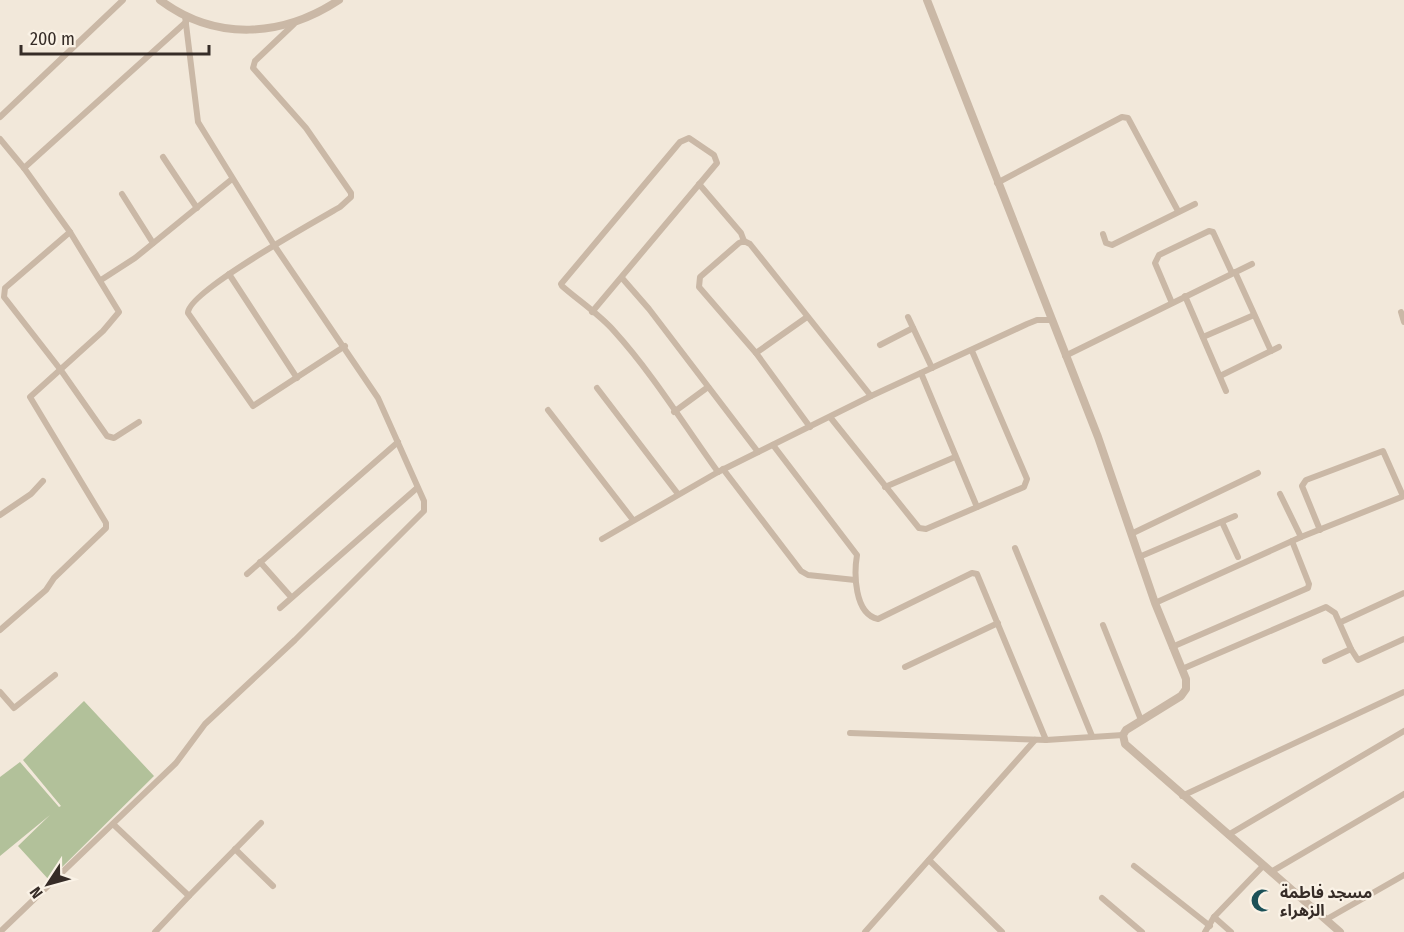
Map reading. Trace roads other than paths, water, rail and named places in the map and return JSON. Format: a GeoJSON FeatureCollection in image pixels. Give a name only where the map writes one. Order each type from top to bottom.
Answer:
{"type":"FeatureCollection","features":[{"type":"Feature","properties":{"kind":"street"},"geometry":{"type":"LineString","coordinates":[[0,117],[123,0]]}},
{"type":"Feature","properties":{"kind":"street"},"geometry":{"type":"LineString","coordinates":[[160,0],[185,19],[233,30],[272,29],[294,24],[319,14],[339,0]]}},
{"type":"Feature","properties":{"kind":"street"},"geometry":{"type":"LineString","coordinates":[[927,0],[1098,438],[1155,603],[1182,669],[1186,689],[1181,696],[1130,726],[1123,735]]}},
{"type":"Feature","properties":{"kind":"street"},"geometry":{"type":"LineString","coordinates":[[24,168],[185,19]]}},
{"type":"Feature","properties":{"kind":"street"},"geometry":{"type":"LineString","coordinates":[[0,932],[176,763],[204,724],[295,640],[421,515],[424,501],[387,413],[345,346],[274,245],[198,122],[185,19]]}},
{"type":"Feature","properties":{"kind":"street"},"geometry":{"type":"LineString","coordinates":[[294,24],[255,61],[253,68],[315,140],[351,195],[339,207],[229,274],[189,305],[188,313],[249,404],[257,405],[345,346]]}},
{"type":"Feature","properties":{"kind":"street"},"geometry":{"type":"LineString","coordinates":[[998,183],[1122,117],[1128,118],[1178,211]]}},
{"type":"Feature","properties":{"kind":"street"},"geometry":{"type":"LineString","coordinates":[[592,312],[717,163],[717,159],[688,138],[685,138],[562,282],[562,286],[624,343],[674,412],[801,571],[808,575],[855,580]]}},
{"type":"Feature","properties":{"kind":"street"},"geometry":{"type":"LineString","coordinates":[[0,139],[70,232],[117,308],[117,317],[30,397],[106,523],[106,528],[54,578],[46,590],[0,630]]}},
{"type":"Feature","properties":{"kind":"street"},"geometry":{"type":"LineString","coordinates":[[163,157],[197,208]]}},
{"type":"Feature","properties":{"kind":"street"},"geometry":{"type":"LineString","coordinates":[[101,280],[153,243],[232,179]]}},
{"type":"Feature","properties":{"kind":"street"},"geometry":{"type":"LineString","coordinates":[[699,184],[741,233],[744,241],[750,244],[871,396]]}},
{"type":"Feature","properties":{"kind":"street"},"geometry":{"type":"LineString","coordinates":[[122,194],[153,243]]}},
{"type":"Feature","properties":{"kind":"street"},"geometry":{"type":"LineString","coordinates":[[1103,234],[1106,243],[1112,245],[1195,204]]}},
{"type":"Feature","properties":{"kind":"street"},"geometry":{"type":"LineString","coordinates":[[70,232],[38,257],[4,292],[4,297],[110,438],[139,422]]}},
{"type":"Feature","properties":{"kind":"street"},"geometry":{"type":"LineString","coordinates":[[1172,303],[1155,263],[1159,255],[1205,232],[1213,232],[1271,351]]}},
{"type":"Feature","properties":{"kind":"street"},"geometry":{"type":"LineString","coordinates":[[744,241],[708,270],[698,282],[756,353],[810,427]]}},
{"type":"Feature","properties":{"kind":"street"},"geometry":{"type":"LineString","coordinates":[[1065,356],[1252,264]]}},
{"type":"Feature","properties":{"kind":"street"},"geometry":{"type":"LineString","coordinates":[[229,274],[297,378]]}},
{"type":"Feature","properties":{"kind":"street"},"geometry":{"type":"LineString","coordinates":[[622,278],[649,309],[758,452]]}},
{"type":"Feature","properties":{"kind":"street"},"geometry":{"type":"LineString","coordinates":[[1185,296],[1226,391]]}},
{"type":"Feature","properties":{"kind":"street"},"geometry":{"type":"LineString","coordinates":[[1401,312],[1404,322]]}},
{"type":"Feature","properties":{"kind":"street"},"geometry":{"type":"LineString","coordinates":[[1203,337],[1254,315]]}},
{"type":"Feature","properties":{"kind":"street"},"geometry":{"type":"LineString","coordinates":[[756,353],[807,317]]}},
{"type":"Feature","properties":{"kind":"street"},"geometry":{"type":"LineString","coordinates":[[908,318],[932,368]]}},
{"type":"Feature","properties":{"kind":"street"},"geometry":{"type":"LineString","coordinates":[[602,539],[721,471],[871,396],[1026,324],[1037,320],[1052,320]]}},
{"type":"Feature","properties":{"kind":"street"},"geometry":{"type":"LineString","coordinates":[[880,345],[914,328]]}},
{"type":"Feature","properties":{"kind":"street"},"geometry":{"type":"LineString","coordinates":[[1220,376],[1279,348]]}},
{"type":"Feature","properties":{"kind":"street"},"geometry":{"type":"LineString","coordinates":[[830,417],[919,528],[926,530],[1024,487],[1027,479],[972,351]]}},
{"type":"Feature","properties":{"kind":"street"},"geometry":{"type":"LineString","coordinates":[[921,373],[977,507]]}},
{"type":"Feature","properties":{"kind":"street"},"geometry":{"type":"LineString","coordinates":[[597,387],[678,494]]}},
{"type":"Feature","properties":{"kind":"street"},"geometry":{"type":"LineString","coordinates":[[674,412],[708,387]]}},
{"type":"Feature","properties":{"kind":"street"},"geometry":{"type":"LineString","coordinates":[[548,410],[633,520]]}},
{"type":"Feature","properties":{"kind":"street"},"geometry":{"type":"LineString","coordinates":[[247,574],[398,441]]}},
{"type":"Feature","properties":{"kind":"street"},"geometry":{"type":"LineString","coordinates":[[773,445],[857,555],[855,580],[867,614],[878,619],[956,580],[972,573],[977,574],[1046,740]]}},
{"type":"Feature","properties":{"kind":"street"},"geometry":{"type":"LineString","coordinates":[[1155,603],[1301,537],[1320,530],[1403,496],[1383,451],[1306,480],[1302,486],[1320,530]]}},
{"type":"Feature","properties":{"kind":"street"},"geometry":{"type":"LineString","coordinates":[[885,487],[955,457]]}},
{"type":"Feature","properties":{"kind":"street"},"geometry":{"type":"LineString","coordinates":[[1131,534],[1258,473]]}},
{"type":"Feature","properties":{"kind":"street"},"geometry":{"type":"LineString","coordinates":[[0,515],[32,494],[44,481]]}},
{"type":"Feature","properties":{"kind":"street"},"geometry":{"type":"LineString","coordinates":[[280,608],[417,488]]}},
{"type":"Feature","properties":{"kind":"street"},"geometry":{"type":"LineString","coordinates":[[1281,494],[1301,537]]}},
{"type":"Feature","properties":{"kind":"street"},"geometry":{"type":"LineString","coordinates":[[1139,557],[1235,516]]}},
{"type":"Feature","properties":{"kind":"street"},"geometry":{"type":"LineString","coordinates":[[1222,522],[1238,557]]}},
{"type":"Feature","properties":{"kind":"street"},"geometry":{"type":"LineString","coordinates":[[1172,647],[1308,588],[1309,584],[1292,541]]}},
{"type":"Feature","properties":{"kind":"street"},"geometry":{"type":"LineString","coordinates":[[1015,548],[1092,736]]}},
{"type":"Feature","properties":{"kind":"street"},"geometry":{"type":"LineString","coordinates":[[260,562],[291,597]]}},
{"type":"Feature","properties":{"kind":"street"},"geometry":{"type":"LineString","coordinates":[[1341,622],[1404,593]]}},
{"type":"Feature","properties":{"kind":"street"},"geometry":{"type":"LineString","coordinates":[[1182,669],[1319,609],[1331,608],[1341,622],[1351,649],[1358,660],[1404,639]]}},
{"type":"Feature","properties":{"kind":"street"},"geometry":{"type":"LineString","coordinates":[[905,667],[998,622]]}},
{"type":"Feature","properties":{"kind":"street"},"geometry":{"type":"LineString","coordinates":[[1103,625],[1141,720]]}},
{"type":"Feature","properties":{"kind":"street"},"geometry":{"type":"LineString","coordinates":[[1325,661],[1351,649]]}},
{"type":"Feature","properties":{"kind":"street"},"geometry":{"type":"LineString","coordinates":[[0,692],[14,708],[55,675]]}},
{"type":"Feature","properties":{"kind":"street"},"geometry":{"type":"LineString","coordinates":[[1182,796],[1404,692]]}},
{"type":"Feature","properties":{"kind":"street"},"geometry":{"type":"LineString","coordinates":[[1228,835],[1404,732]]}},
{"type":"Feature","properties":{"kind":"street"},"geometry":{"type":"LineString","coordinates":[[850,734],[1035,740],[1123,735]]}},
{"type":"Feature","properties":{"kind":"street"},"geometry":{"type":"LineString","coordinates":[[1123,735],[1125,744],[1131,752],[1340,932]]}},
{"type":"Feature","properties":{"kind":"street"},"geometry":{"type":"LineString","coordinates":[[865,932],[1035,740]]}},
{"type":"Feature","properties":{"kind":"street"},"geometry":{"type":"LineString","coordinates":[[1272,872],[1404,794]]}},
{"type":"Feature","properties":{"kind":"street"},"geometry":{"type":"LineString","coordinates":[[155,932],[261,823]]}},
{"type":"Feature","properties":{"kind":"street"},"geometry":{"type":"LineString","coordinates":[[113,824],[189,896]]}},
{"type":"Feature","properties":{"kind":"street"},"geometry":{"type":"LineString","coordinates":[[235,849],[273,886]]}},
{"type":"Feature","properties":{"kind":"street"},"geometry":{"type":"LineString","coordinates":[[929,860],[1002,932]]}},
{"type":"Feature","properties":{"kind":"street"},"geometry":{"type":"LineString","coordinates":[[1134,866],[1207,929],[1214,917],[1264,866]]}},
{"type":"Feature","properties":{"kind":"street"},"geometry":{"type":"LineString","coordinates":[[1327,919],[1404,875]]}},
{"type":"Feature","properties":{"kind":"street"},"geometry":{"type":"LineString","coordinates":[[1102,898],[1142,932]]}},
{"type":"Feature","properties":{"kind":"street"},"geometry":{"type":"LineString","coordinates":[[1214,917],[1232,932]]}},
{"type":"Feature","properties":{"kind":"place","name":"مسجد فاطمة الزهراء"},"geometry":{"type":"Point","coordinates":[1262,901]}}]}
